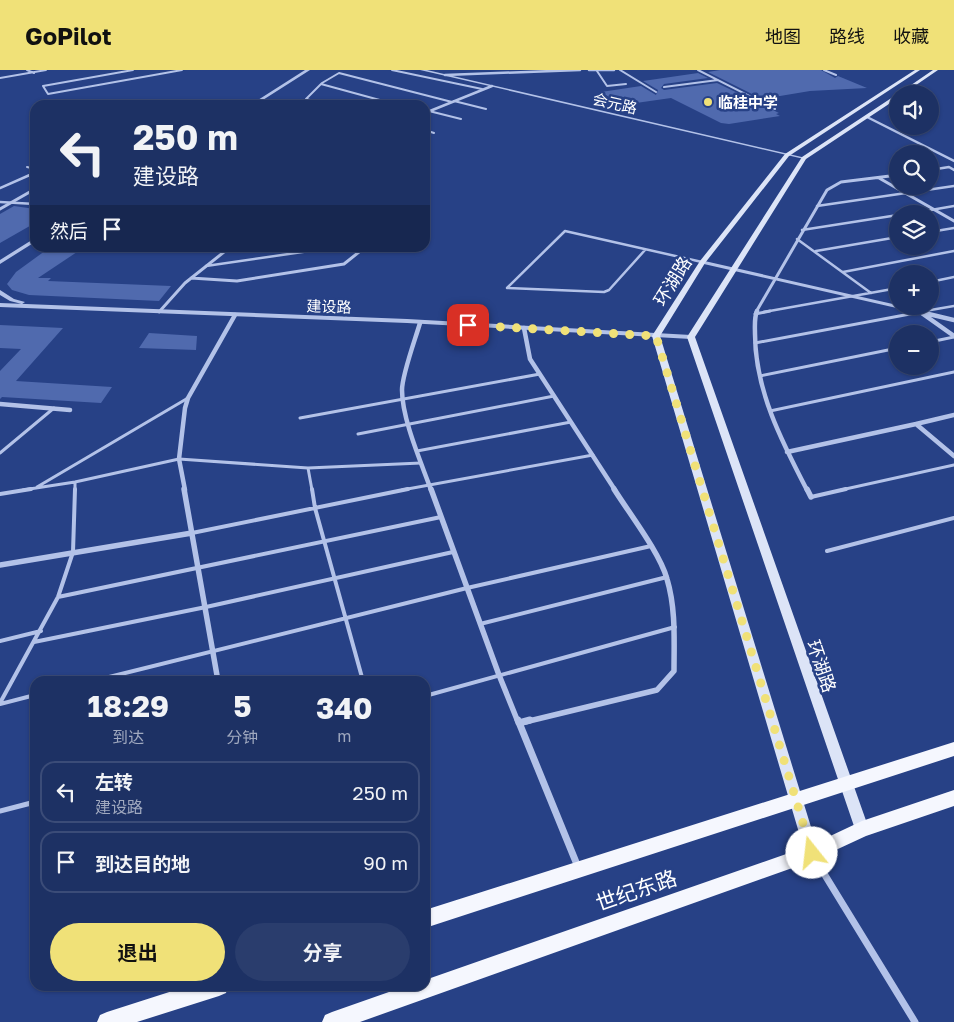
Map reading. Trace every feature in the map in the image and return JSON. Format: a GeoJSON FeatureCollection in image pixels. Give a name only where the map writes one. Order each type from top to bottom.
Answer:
{"type":"FeatureCollection","features":[{"type":"Feature","properties":{"kind":"main road","name":"环湖路"},"geometry":{"type":"LineString","coordinates":[[656,336],[702,262],[788,154],[918,70]]}},
{"type":"Feature","properties":{"kind":"main road"},"geometry":{"type":"LineString","coordinates":[[914,85],[936,70]]}},
{"type":"Feature","properties":{"kind":"main road"},"geometry":{"type":"LineString","coordinates":[[691,337],[804,158],[889,102]]}},
{"type":"Feature","properties":{"kind":"main road"},"geometry":{"type":"LineString","coordinates":[[656,336],[812,853]]}},
{"type":"Feature","properties":{"kind":"main road","name":"环湖路"},"geometry":{"type":"LineString","coordinates":[[691,337],[862,830]]}},
{"type":"Feature","properties":{"kind":"main road","name":"世纪东路"},"geometry":{"type":"LineString","coordinates":[[430,916],[578,868],[797,801],[954,749]]}},
{"type":"Feature","properties":{"kind":"main road","name":"世纪东路"},"geometry":{"type":"LineString","coordinates":[[430,987],[812,853],[862,830],[954,798]]}},
{"type":"Feature","properties":{"kind":"main road"},"geometry":{"type":"LineString","coordinates":[[107,1022],[204,991]]}},
{"type":"Feature","properties":{"kind":"main road","name":"世纪东路"},"geometry":{"type":"LineString","coordinates":[[332,1022],[420,991]]}},
{"type":"Feature","properties":{"kind":"street"},"geometry":{"type":"LineString","coordinates":[[260,100],[308,70]]}},
{"type":"Feature","properties":{"kind":"street","name":"会元路"},"geometry":{"type":"LineString","coordinates":[[422,70],[804,158]]}},
{"type":"Feature","properties":{"kind":"street"},"geometry":{"type":"LineString","coordinates":[[445,75],[580,70]]}},
{"type":"Feature","properties":{"kind":"street"},"geometry":{"type":"LineString","coordinates":[[588,70],[614,70]]}},
{"type":"Feature","properties":{"kind":"street"},"geometry":{"type":"LineString","coordinates":[[430,110],[492,86]]}},
{"type":"Feature","properties":{"kind":"street"},"geometry":{"type":"LineString","coordinates":[[867,117],[954,161]]}},
{"type":"Feature","properties":{"kind":"street"},"geometry":{"type":"LineString","coordinates":[[939,169],[949,167],[954,170]]}},
{"type":"Feature","properties":{"kind":"street"},"geometry":{"type":"LineString","coordinates":[[811,497],[770,411],[760,376],[755,343],[755,314],[802,230],[827,190],[836,184],[889,175]]}},
{"type":"Feature","properties":{"kind":"street"},"geometry":{"type":"LineString","coordinates":[[878,177],[889,183]]}},
{"type":"Feature","properties":{"kind":"street"},"geometry":{"type":"LineString","coordinates":[[0,208],[30,192]]}},
{"type":"Feature","properties":{"kind":"street"},"geometry":{"type":"LineString","coordinates":[[909,195],[926,205]]}},
{"type":"Feature","properties":{"kind":"street"},"geometry":{"type":"LineString","coordinates":[[939,212],[954,221]]}},
{"type":"Feature","properties":{"kind":"street"},"geometry":{"type":"LineString","coordinates":[[0,262],[30,243]]}},
{"type":"Feature","properties":{"kind":"street"},"geometry":{"type":"LineString","coordinates":[[160,312],[191,278],[223,252]]}},
{"type":"Feature","properties":{"kind":"street"},"geometry":{"type":"LineString","coordinates":[[191,278],[237,281],[344,264],[359,252]]}},
{"type":"Feature","properties":{"kind":"street"},"geometry":{"type":"LineString","coordinates":[[702,262],[889,305]]}},
{"type":"Feature","properties":{"kind":"street"},"geometry":{"type":"LineString","coordinates":[[0,292],[12,300],[39,307]]}},
{"type":"Feature","properties":{"kind":"street","name":"建设路"},"geometry":{"type":"LineString","coordinates":[[0,307],[420,323],[691,337]]}},
{"type":"Feature","properties":{"kind":"street"},"geometry":{"type":"LineString","coordinates":[[217,676],[178,459],[184,408],[235,315]]}},
{"type":"Feature","properties":{"kind":"street"},"geometry":{"type":"LineString","coordinates":[[925,315],[954,337]]}},
{"type":"Feature","properties":{"kind":"street"},"geometry":{"type":"LineString","coordinates":[[933,315],[954,320]]}},
{"type":"Feature","properties":{"kind":"street"},"geometry":{"type":"LineString","coordinates":[[420,323],[404,380],[403,399],[420,463],[499,676],[578,868]]}},
{"type":"Feature","properties":{"kind":"street"},"geometry":{"type":"LineString","coordinates":[[519,723],[657,690],[674,670],[675,627],[667,577],[651,546],[530,359],[524,328]]}},
{"type":"Feature","properties":{"kind":"street"},"geometry":{"type":"LineString","coordinates":[[0,404],[70,410]]}},
{"type":"Feature","properties":{"kind":"street"},"geometry":{"type":"LineString","coordinates":[[788,452],[954,415]]}},
{"type":"Feature","properties":{"kind":"street"},"geometry":{"type":"LineString","coordinates":[[916,424],[954,456]]}},
{"type":"Feature","properties":{"kind":"street"},"geometry":{"type":"LineString","coordinates":[[0,565],[192,533]]}},
{"type":"Feature","properties":{"kind":"street"},"geometry":{"type":"LineString","coordinates":[[812,853],[914,1022]]}},
{"type":"Feature","properties":{"kind":"lane"},"geometry":{"type":"LineString","coordinates":[[27,70],[34,73]]}},
{"type":"Feature","properties":{"kind":"lane"},"geometry":{"type":"LineString","coordinates":[[0,78],[46,70]]}},
{"type":"Feature","properties":{"kind":"lane"},"geometry":{"type":"LineString","coordinates":[[133,70],[43,86],[48,94],[182,70]]}},
{"type":"Feature","properties":{"kind":"lane"},"geometry":{"type":"LineString","coordinates":[[392,70],[482,89]]}},
{"type":"Feature","properties":{"kind":"lane"},"geometry":{"type":"LineString","coordinates":[[597,70],[607,86],[626,84]]}},
{"type":"Feature","properties":{"kind":"lane"},"geometry":{"type":"LineString","coordinates":[[620,70],[656,92]]}},
{"type":"Feature","properties":{"kind":"lane"},"geometry":{"type":"LineString","coordinates":[[698,70],[775,108]]}},
{"type":"Feature","properties":{"kind":"lane"},"geometry":{"type":"LineString","coordinates":[[824,70],[836,75]]}},
{"type":"Feature","properties":{"kind":"lane"},"geometry":{"type":"LineString","coordinates":[[310,100],[306,99],[321,84],[339,73],[486,109]]}},
{"type":"Feature","properties":{"kind":"lane"},"geometry":{"type":"LineString","coordinates":[[664,87],[718,80]]}},
{"type":"Feature","properties":{"kind":"lane"},"geometry":{"type":"LineString","coordinates":[[321,84],[380,100]]}},
{"type":"Feature","properties":{"kind":"lane"},"geometry":{"type":"LineString","coordinates":[[430,113],[461,120]]}},
{"type":"Feature","properties":{"kind":"lane"},"geometry":{"type":"LineString","coordinates":[[430,132],[434,133]]}},
{"type":"Feature","properties":{"kind":"lane"},"geometry":{"type":"LineString","coordinates":[[0,188],[30,175]]}},
{"type":"Feature","properties":{"kind":"lane"},"geometry":{"type":"LineString","coordinates":[[939,188],[954,186]]}},
{"type":"Feature","properties":{"kind":"lane"},"geometry":{"type":"LineString","coordinates":[[817,206],[892,195]]}},
{"type":"Feature","properties":{"kind":"lane"},"geometry":{"type":"LineString","coordinates":[[0,202],[30,204]]}},
{"type":"Feature","properties":{"kind":"lane"},"geometry":{"type":"LineString","coordinates":[[939,209],[954,206]]}},
{"type":"Feature","properties":{"kind":"lane"},"geometry":{"type":"LineString","coordinates":[[802,230],[889,217]]}},
{"type":"Feature","properties":{"kind":"lane"},"geometry":{"type":"LineString","coordinates":[[939,230],[954,228]]}},
{"type":"Feature","properties":{"kind":"lane"},"geometry":{"type":"LineString","coordinates":[[645,250],[609,290],[604,292],[507,288],[565,231],[702,262]]}},
{"type":"Feature","properties":{"kind":"lane"},"geometry":{"type":"LineString","coordinates":[[797,239],[871,292]]}},
{"type":"Feature","properties":{"kind":"lane"},"geometry":{"type":"LineString","coordinates":[[816,251],[889,239]]}},
{"type":"Feature","properties":{"kind":"lane"},"geometry":{"type":"LineString","coordinates":[[843,272],[954,251]]}},
{"type":"Feature","properties":{"kind":"lane"},"geometry":{"type":"LineString","coordinates":[[204,266],[302,252]]}},
{"type":"Feature","properties":{"kind":"lane"},"geometry":{"type":"LineString","coordinates":[[939,280],[954,277]]}},
{"type":"Feature","properties":{"kind":"lane"},"geometry":{"type":"LineString","coordinates":[[755,314],[889,289]]}},
{"type":"Feature","properties":{"kind":"lane"},"geometry":{"type":"LineString","coordinates":[[939,309],[954,306]]}},
{"type":"Feature","properties":{"kind":"lane"},"geometry":{"type":"LineString","coordinates":[[755,343],[905,315]]}},
{"type":"Feature","properties":{"kind":"lane"},"geometry":{"type":"LineString","coordinates":[[939,340],[954,337]]}},
{"type":"Feature","properties":{"kind":"lane"},"geometry":{"type":"LineString","coordinates":[[760,376],[889,350]]}},
{"type":"Feature","properties":{"kind":"lane"},"geometry":{"type":"LineString","coordinates":[[770,411],[954,372]]}},
{"type":"Feature","properties":{"kind":"lane"},"geometry":{"type":"LineString","coordinates":[[300,418],[540,374]]}},
{"type":"Feature","properties":{"kind":"lane"},"geometry":{"type":"LineString","coordinates":[[358,434],[410,426],[554,396]]}},
{"type":"Feature","properties":{"kind":"lane"},"geometry":{"type":"LineString","coordinates":[[33,488],[188,398]]}},
{"type":"Feature","properties":{"kind":"lane"},"geometry":{"type":"LineString","coordinates":[[0,453],[55,408]]}},
{"type":"Feature","properties":{"kind":"lane"},"geometry":{"type":"LineString","coordinates":[[417,451],[572,422]]}},
{"type":"Feature","properties":{"kind":"lane"},"geometry":{"type":"LineString","coordinates":[[192,533],[428,485],[593,455]]}},
{"type":"Feature","properties":{"kind":"lane"},"geometry":{"type":"LineString","coordinates":[[0,494],[75,482],[178,459],[308,468],[420,463]]}},
{"type":"Feature","properties":{"kind":"lane"},"geometry":{"type":"LineString","coordinates":[[811,497],[954,465]]}},
{"type":"Feature","properties":{"kind":"lane"},"geometry":{"type":"LineString","coordinates":[[308,468],[324,543],[362,676]]}},
{"type":"Feature","properties":{"kind":"lane"},"geometry":{"type":"LineString","coordinates":[[0,703],[41,631],[58,596],[73,552],[75,482]]}},
{"type":"Feature","properties":{"kind":"lane"},"geometry":{"type":"LineString","coordinates":[[58,596],[199,570],[440,517]]}},
{"type":"Feature","properties":{"kind":"lane"},"geometry":{"type":"LineString","coordinates":[[828,550],[954,518]]}},
{"type":"Feature","properties":{"kind":"lane"},"geometry":{"type":"LineString","coordinates":[[114,676],[467,588],[651,546]]}},
{"type":"Feature","properties":{"kind":"lane"},"geometry":{"type":"LineString","coordinates":[[34,642],[206,607],[453,552]]}},
{"type":"Feature","properties":{"kind":"lane"},"geometry":{"type":"LineString","coordinates":[[480,624],[667,577]]}},
{"type":"Feature","properties":{"kind":"lane"},"geometry":{"type":"LineString","coordinates":[[430,695],[675,627]]}},
{"type":"Feature","properties":{"kind":"lane"},"geometry":{"type":"LineString","coordinates":[[0,641],[41,631]]}},
{"type":"Feature","properties":{"kind":"lane"},"geometry":{"type":"LineString","coordinates":[[0,703],[30,696]]}},
{"type":"Feature","properties":{"kind":"lane"},"geometry":{"type":"LineString","coordinates":[[0,811],[30,803]]}},
{"type":"Feature","properties":{"kind":"building"},"geometry":{"type":"Polygon","coordinates":[[[720,70],[821,70],[835,78],[838,76],[867,88],[810,91],[762,99],[708,72],[720,70]]]}},
{"type":"Feature","properties":{"kind":"building"},"geometry":{"type":"Polygon","coordinates":[[[698,73],[708,78],[664,84],[661,88],[664,90],[717,83],[779,113],[776,114],[780,116],[729,124],[721,123],[671,98],[622,105],[601,92],[641,86],[656,95],[658,90],[643,81],[698,73]]]}},
{"type":"Feature","properties":{"kind":"building"},"geometry":{"type":"Polygon","coordinates":[[[14,206],[30,208],[30,226],[0,243],[0,214],[14,206]]]}},
{"type":"Feature","properties":{"kind":"building"},"geometry":{"type":"Polygon","coordinates":[[[44,252],[77,252],[38,278],[51,278],[48,281],[171,286],[159,301],[29,295],[12,290],[7,284],[16,272],[44,252]]]}},
{"type":"Feature","properties":{"kind":"building"},"geometry":{"type":"Polygon","coordinates":[[[0,325],[63,328],[16,381],[112,387],[101,403],[2,397],[0,399],[0,371],[21,349],[0,348],[0,325]]]}},
{"type":"Feature","properties":{"kind":"building"},"geometry":{"type":"Polygon","coordinates":[[[149,333],[197,336],[196,350],[139,348],[149,333]]]}},
{"type":"Feature","properties":{"kind":"place","name":"临桂中学"},"geometry":{"type":"Point","coordinates":[708,102]}},
{"type":"Feature","properties":{"kind":"route"},"geometry":{"type":"LineString","coordinates":[[468,325],[656,336],[812,853]]}}]}
